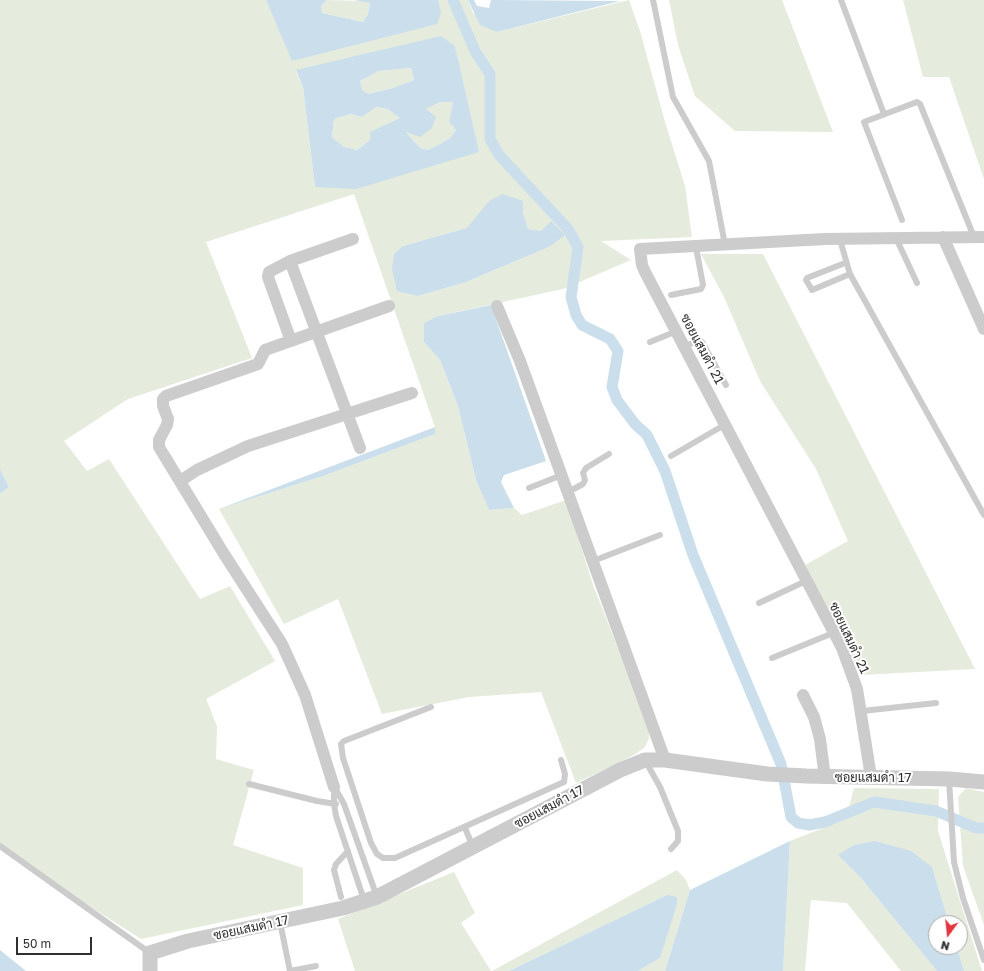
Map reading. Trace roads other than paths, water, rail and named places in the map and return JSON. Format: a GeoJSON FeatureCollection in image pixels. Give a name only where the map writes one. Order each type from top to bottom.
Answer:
{"type":"FeatureCollection","features":[{"type":"Feature","properties":{"kind":"street"},"geometry":{"type":"LineString","coordinates":[[943,237],[984,329]]}},
{"type":"Feature","properties":{"kind":"street","name":"ซอยแสมดำ 21"},"geometry":{"type":"LineString","coordinates":[[871,777],[862,711],[857,689],[842,648],[642,265],[640,249],[896,238],[979,237]]}},
{"type":"Feature","properties":{"kind":"street"},"geometry":{"type":"LineString","coordinates":[[291,340],[268,277],[269,272],[290,261],[353,239]]}},
{"type":"Feature","properties":{"kind":"street"},"geometry":{"type":"LineString","coordinates":[[290,261],[360,448]]}},
{"type":"Feature","properties":{"kind":"street"},"geometry":{"type":"LineString","coordinates":[[334,787],[305,695],[282,644],[224,554],[159,447],[159,440],[167,425],[168,418],[163,406],[163,399],[166,396],[258,364],[265,350],[388,306]]}},
{"type":"Feature","properties":{"kind":"street"},"geometry":{"type":"LineString","coordinates":[[497,306],[562,475],[665,760]]}},
{"type":"Feature","properties":{"kind":"street"},"geometry":{"type":"LineString","coordinates":[[180,481],[197,470],[248,446],[412,392]]}},
{"type":"Feature","properties":{"kind":"street"},"geometry":{"type":"LineString","coordinates":[[803,695],[814,717],[820,739],[825,778]]}},
{"type":"Feature","properties":{"kind":"street","name":"ซอยแสมดำ 17"},"geometry":{"type":"LineString","coordinates":[[150,953],[188,941],[280,922],[371,899],[620,770],[645,760],[665,760],[767,774],[825,778],[871,777],[949,779],[984,782]]}},
{"type":"Feature","properties":{"kind":"street"},"geometry":{"type":"LineString","coordinates":[[150,953],[150,971]]}},
{"type":"Feature","properties":{"kind":"lane"},"geometry":{"type":"LineString","coordinates":[[653,0],[673,97],[709,160],[724,245]]}},
{"type":"Feature","properties":{"kind":"lane"},"geometry":{"type":"LineString","coordinates":[[841,0],[884,114]]}},
{"type":"Feature","properties":{"kind":"lane"},"geometry":{"type":"LineString","coordinates":[[902,220],[864,122],[915,102],[919,103],[979,237]]}},
{"type":"Feature","properties":{"kind":"lane"},"geometry":{"type":"LineString","coordinates":[[896,238],[917,283]]}},
{"type":"Feature","properties":{"kind":"lane"},"geometry":{"type":"LineString","coordinates":[[840,240],[845,263],[850,274],[984,515]]}},
{"type":"Feature","properties":{"kind":"lane"},"geometry":{"type":"LineString","coordinates":[[671,295],[701,289],[703,285],[696,247]]}},
{"type":"Feature","properties":{"kind":"lane"},"geometry":{"type":"LineString","coordinates":[[845,263],[807,278],[806,280],[812,290],[850,274]]}},
{"type":"Feature","properties":{"kind":"lane"},"geometry":{"type":"LineString","coordinates":[[650,342],[677,331]]}},
{"type":"Feature","properties":{"kind":"lane"},"geometry":{"type":"LineString","coordinates":[[685,346],[702,342],[726,385]]}},
{"type":"Feature","properties":{"kind":"lane"},"geometry":{"type":"LineString","coordinates":[[670,456],[726,424]]}},
{"type":"Feature","properties":{"kind":"lane"},"geometry":{"type":"LineString","coordinates":[[568,492],[583,484],[585,480],[583,473],[586,468],[609,454]]}},
{"type":"Feature","properties":{"kind":"lane"},"geometry":{"type":"LineString","coordinates":[[529,488],[562,475]]}},
{"type":"Feature","properties":{"kind":"lane"},"geometry":{"type":"LineString","coordinates":[[593,561],[660,535]]}},
{"type":"Feature","properties":{"kind":"lane"},"geometry":{"type":"LineString","coordinates":[[759,602],[806,581]]}},
{"type":"Feature","properties":{"kind":"lane"},"geometry":{"type":"LineString","coordinates":[[772,658],[833,633]]}},
{"type":"Feature","properties":{"kind":"lane"},"geometry":{"type":"LineString","coordinates":[[862,711],[936,702]]}},
{"type":"Feature","properties":{"kind":"lane"},"geometry":{"type":"LineString","coordinates":[[432,707],[344,740],[341,744],[343,758],[371,843],[377,854],[383,858],[395,858],[465,828],[564,782],[565,774],[561,760]]}},
{"type":"Feature","properties":{"kind":"lane"},"geometry":{"type":"LineString","coordinates":[[645,760],[660,787],[678,831],[678,841],[671,849]]}},
{"type":"Feature","properties":{"kind":"lane"},"geometry":{"type":"LineString","coordinates":[[949,779],[954,862],[963,898],[984,960]]}},
{"type":"Feature","properties":{"kind":"lane"},"geometry":{"type":"LineString","coordinates":[[249,784],[334,804],[344,804]]}},
{"type":"Feature","properties":{"kind":"lane"},"geometry":{"type":"LineString","coordinates":[[334,787],[344,804],[371,899]]}},
{"type":"Feature","properties":{"kind":"lane"},"geometry":{"type":"LineString","coordinates":[[334,787],[334,804],[348,851],[371,899]]}},
{"type":"Feature","properties":{"kind":"lane"},"geometry":{"type":"LineString","coordinates":[[465,828],[473,847]]}},
{"type":"Feature","properties":{"kind":"lane"},"geometry":{"type":"LineString","coordinates":[[0,846],[150,953]]}},
{"type":"Feature","properties":{"kind":"lane"},"geometry":{"type":"LineString","coordinates":[[341,897],[334,870],[336,864],[348,851]]}},
{"type":"Feature","properties":{"kind":"lane"},"geometry":{"type":"LineString","coordinates":[[280,922],[290,971],[316,966]]}},
{"type":"Feature","properties":{"kind":"water"},"geometry":{"type":"Polygon","coordinates":[[[266,0],[327,0],[321,6],[322,13],[363,22],[368,14],[370,3],[354,0],[438,0],[441,13],[437,24],[292,61],[266,0]]]}},
{"type":"Feature","properties":{"kind":"water"},"geometry":{"type":"Polygon","coordinates":[[[468,0],[474,0],[477,6],[489,8],[491,0],[620,1],[497,32],[480,25],[468,0]]]}},
{"type":"Feature","properties":{"kind":"water"},"geometry":{"type":"Polygon","coordinates":[[[441,36],[455,46],[479,152],[356,189],[315,187],[303,87],[296,70],[441,36]],[[411,68],[379,71],[360,81],[363,91],[368,94],[393,88],[414,80],[411,68]],[[440,102],[426,109],[436,117],[432,128],[420,137],[406,132],[420,148],[428,150],[451,137],[456,130],[449,122],[453,102],[440,102]],[[376,107],[362,117],[351,114],[334,119],[332,137],[344,147],[357,150],[370,140],[370,132],[400,118],[388,109],[376,107]]]}},
{"type":"Feature","properties":{"kind":"water"},"geometry":{"type":"Polygon","coordinates":[[[503,194],[523,201],[523,212],[528,229],[541,231],[551,221],[565,235],[549,247],[466,282],[418,296],[397,291],[392,269],[394,254],[403,246],[467,228],[489,201],[503,194]]]}},
{"type":"Feature","properties":{"kind":"water"},"geometry":{"type":"Polygon","coordinates":[[[491,305],[546,461],[504,475],[501,482],[514,508],[489,510],[476,480],[458,406],[440,360],[424,342],[424,323],[438,316],[491,305]]]}},
{"type":"Feature","properties":{"kind":"water"},"geometry":{"type":"Polygon","coordinates":[[[435,427],[435,434],[323,476],[219,509],[435,427]]]}},
{"type":"Feature","properties":{"kind":"water"},"geometry":{"type":"Polygon","coordinates":[[[0,469],[9,487],[0,494],[0,469]]]}},
{"type":"Feature","properties":{"kind":"water"},"geometry":{"type":"Polygon","coordinates":[[[790,841],[783,971],[665,971],[690,890],[790,841]]]}},
{"type":"Feature","properties":{"kind":"water"},"geometry":{"type":"Polygon","coordinates":[[[875,841],[911,851],[932,867],[947,915],[928,915],[928,955],[959,955],[964,971],[937,971],[861,878],[838,855],[854,845],[875,841]]]}},
{"type":"Feature","properties":{"kind":"water"},"geometry":{"type":"Polygon","coordinates":[[[667,895],[677,897],[677,904],[660,958],[638,971],[509,971],[667,895]]]}},
{"type":"Feature","properties":{"kind":"water"},"geometry":{"type":"Polygon","coordinates":[[[0,950],[26,971],[0,971],[0,950]]]}},
{"type":"Feature","properties":{"kind":"waterway"},"geometry":{"type":"LineString","coordinates":[[453,0],[475,51],[490,74],[490,139],[499,155],[568,229],[578,247],[571,297],[576,315],[582,325],[610,339],[618,351],[612,387],[617,400],[635,424],[647,435],[665,471],[693,555],[781,764],[791,817],[798,823],[809,825],[825,822],[874,802],[936,811],[976,828],[984,828]]}}]}
